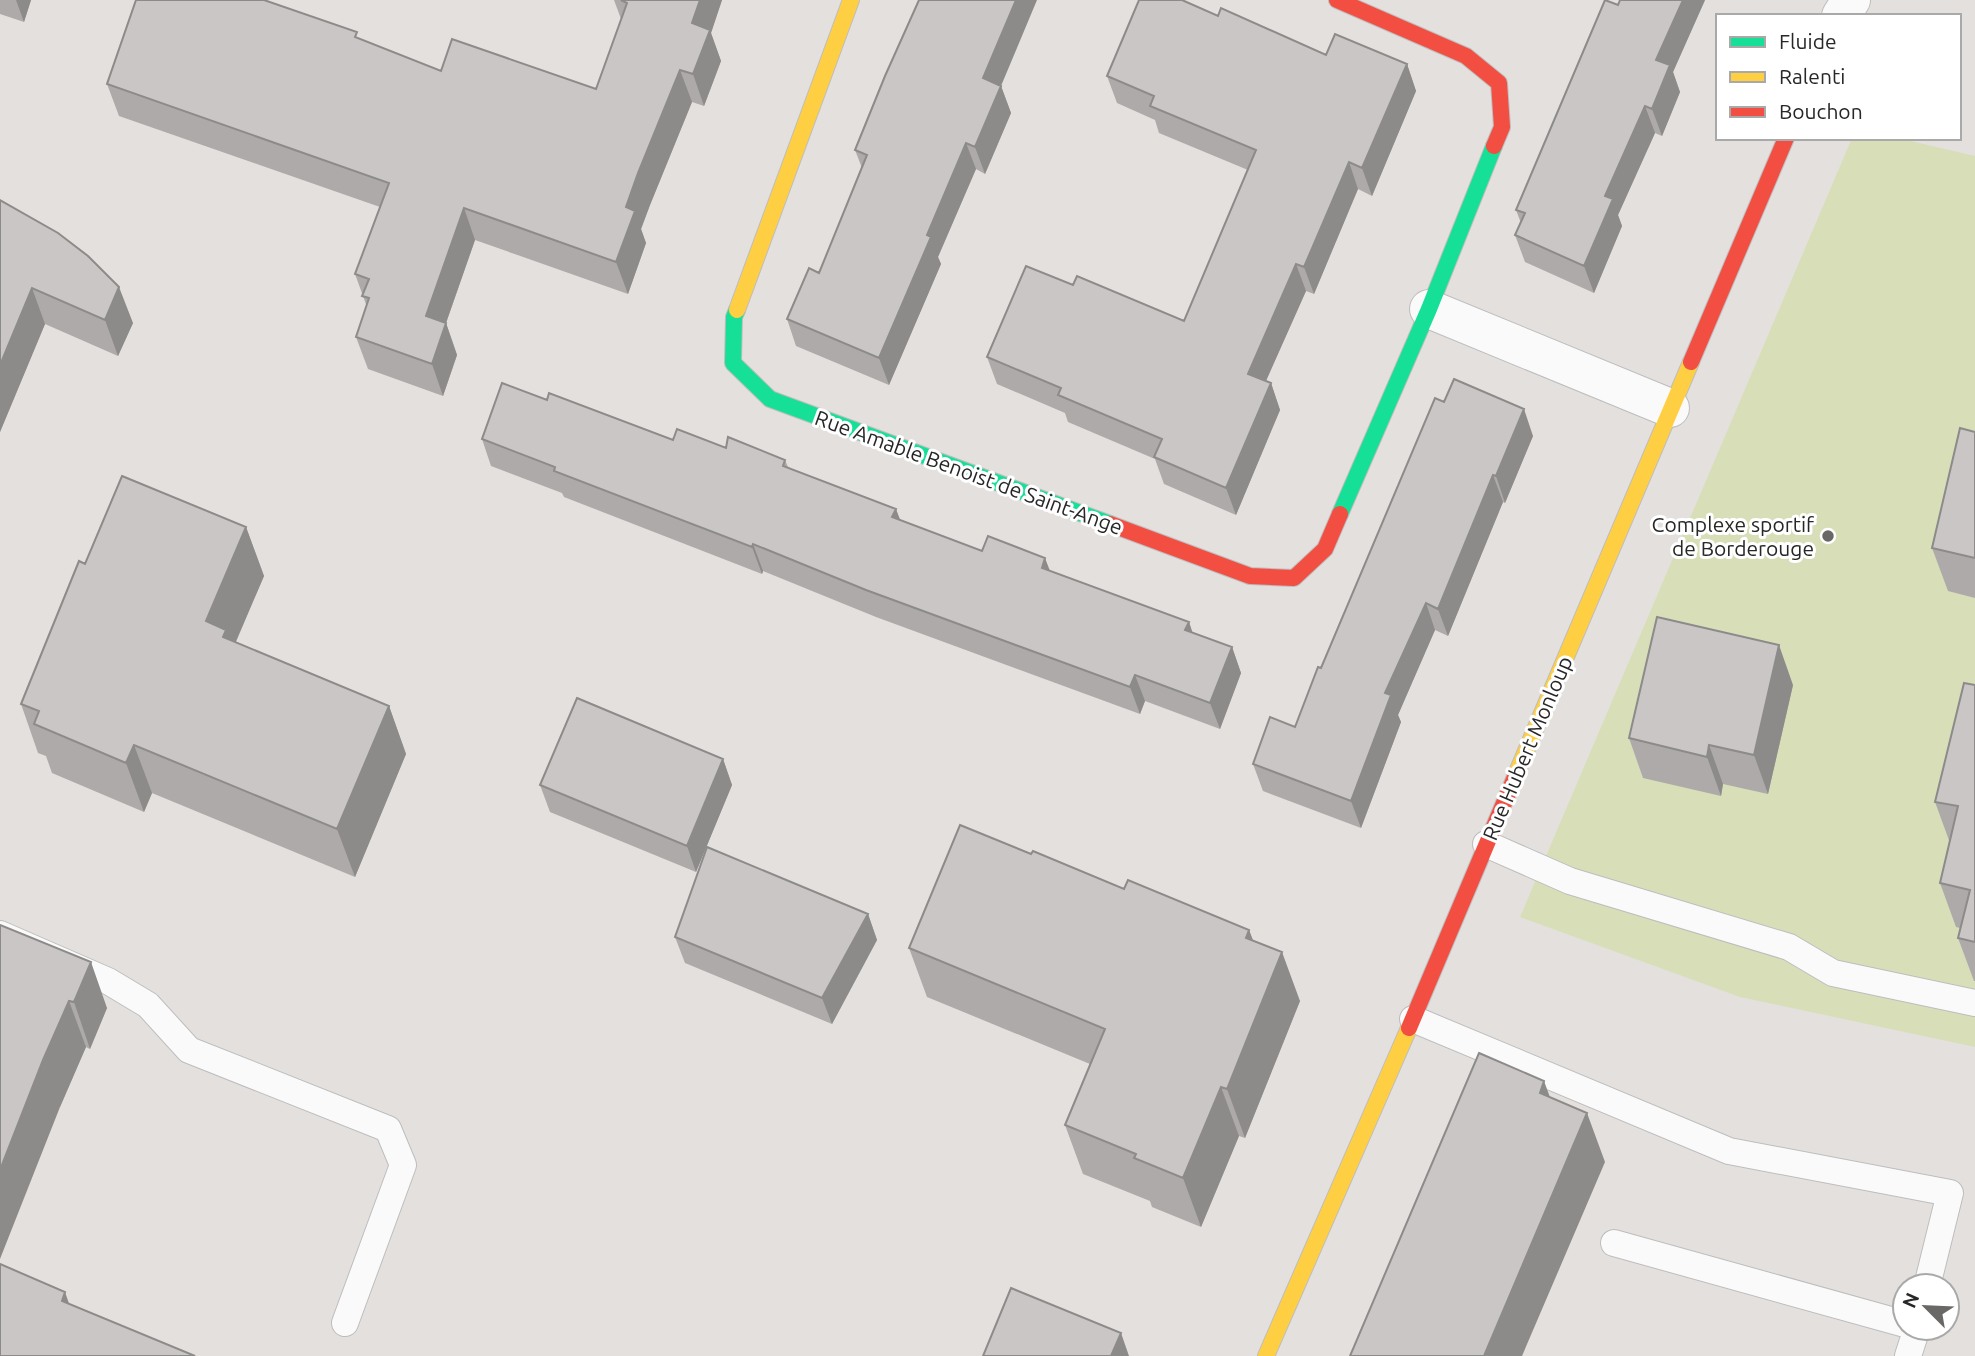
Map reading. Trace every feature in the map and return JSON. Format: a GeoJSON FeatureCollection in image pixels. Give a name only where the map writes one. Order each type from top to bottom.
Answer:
{"type":"FeatureCollection","features":[{"type":"Feature","properties":{"kind":"street","name":"Rue Amable Benoist de Saint-Ange"},"geometry":{"type":"LineString","coordinates":[[851,0],[734,317],[733,363],[770,399],[1251,576],[1294,578],[1325,549],[1429,309],[1502,127],[1499,83],[1466,56],[1337,0]]}},
{"type":"Feature","properties":{"kind":"street","name":"Rue Hubert Monloup"},"geometry":{"type":"LineString","coordinates":[[1265,1356],[1413,1019],[1785,140]]}},
{"type":"Feature","properties":{"kind":"street"},"geometry":{"type":"LineString","coordinates":[[1429,309],[1670,408]]}},
{"type":"Feature","properties":{"kind":"lane"},"geometry":{"type":"LineString","coordinates":[[1486,844],[1570,881],[1789,947],[1833,973],[1975,1003]]}},
{"type":"Feature","properties":{"kind":"lane"},"geometry":{"type":"LineString","coordinates":[[0,934],[108,981],[148,1005],[189,1050],[388,1129],[403,1165],[345,1323]]}},
{"type":"Feature","properties":{"kind":"lane"},"geometry":{"type":"LineString","coordinates":[[1413,1019],[1729,1151],[1950,1193],[1930,1272]]}},
{"type":"Feature","properties":{"kind":"lane"},"geometry":{"type":"LineString","coordinates":[[1614,1243],[1891,1320]]}},
{"type":"Feature","properties":{"kind":"green space","name":"Complexe sportif de Borderouge"},"geometry":{"type":"Polygon","coordinates":[[[1851,140],[1907,140],[1975,156],[1975,1047],[1740,997],[1520,917],[1851,140]]]}},
{"type":"Feature","properties":{"kind":"building"},"geometry":{"type":"Polygon","coordinates":[[[136,0],[264,0],[357,32],[355,37],[441,71],[452,39],[596,89],[627,3],[621,0],[700,0],[692,23],[710,30],[693,74],[680,70],[638,173],[626,207],[635,211],[616,262],[464,208],[426,316],[446,323],[432,364],[356,337],[369,298],[362,296],[369,279],[355,274],[389,183],[107,84],[136,0]]]}},
{"type":"Feature","properties":{"kind":"building"},"geometry":{"type":"Polygon","coordinates":[[[919,0],[1016,0],[983,78],[1001,86],[975,147],[966,143],[927,235],[931,237],[879,358],[787,319],[809,268],[819,273],[867,155],[855,150],[919,0]]]}},
{"type":"Feature","properties":{"kind":"building"},"geometry":{"type":"Polygon","coordinates":[[[1139,0],[1182,0],[1218,16],[1221,8],[1326,55],[1335,34],[1407,64],[1362,168],[1349,162],[1304,267],[1296,264],[1248,374],[1271,383],[1226,488],[1154,457],[1162,439],[1058,395],[1061,388],[987,357],[1026,266],[1073,285],[1077,276],[1184,321],[1256,150],[1150,106],[1154,96],[1107,76],[1139,0]]]}},
{"type":"Feature","properties":{"kind":"building"},"geometry":{"type":"Polygon","coordinates":[[[1605,0],[1618,5],[1620,0],[1683,0],[1656,60],[1670,65],[1652,109],[1645,106],[1605,196],[1613,199],[1584,266],[1515,235],[1525,213],[1516,210],[1605,0]]]}},
{"type":"Feature","properties":{"kind":"building"},"geometry":{"type":"Polygon","coordinates":[[[0,200],[58,233],[88,256],[119,287],[105,320],[32,288],[0,365],[0,200]]]}},
{"type":"Feature","properties":{"kind":"building"},"geometry":{"type":"Polygon","coordinates":[[[1454,379],[1524,409],[1496,476],[1493,475],[1438,609],[1426,603],[1385,693],[1391,695],[1351,801],[1253,764],[1270,717],[1295,727],[1318,667],[1321,668],[1435,398],[1444,402],[1454,379]]]}},
{"type":"Feature","properties":{"kind":"building"},"geometry":{"type":"Polygon","coordinates":[[[502,383],[547,400],[549,393],[673,440],[677,429],[726,448],[728,437],[785,460],[783,466],[896,509],[892,517],[982,551],[988,536],[1045,558],[1042,568],[1189,622],[1185,630],[1232,647],[1210,703],[1135,675],[1130,687],[866,590],[753,544],[752,547],[554,471],[555,467],[482,439],[502,383]]]}},
{"type":"Feature","properties":{"kind":"building"},"geometry":{"type":"Polygon","coordinates":[[[1960,428],[1975,432],[1975,558],[1932,548],[1960,428]]]}},
{"type":"Feature","properties":{"kind":"building"},"geometry":{"type":"Polygon","coordinates":[[[122,476],[246,527],[206,621],[226,630],[223,637],[389,706],[337,829],[134,745],[126,763],[34,724],[39,711],[21,704],[79,561],[85,564],[122,476]]]}},
{"type":"Feature","properties":{"kind":"building"},"geometry":{"type":"Polygon","coordinates":[[[1657,617],[1779,645],[1754,755],[1709,745],[1707,757],[1629,738],[1657,617]]]}},
{"type":"Feature","properties":{"kind":"building"},"geometry":{"type":"Polygon","coordinates":[[[1964,683],[1975,685],[1975,942],[1958,938],[1970,890],[1940,883],[1958,806],[1935,802],[1964,683]]]}},
{"type":"Feature","properties":{"kind":"building"},"geometry":{"type":"Polygon","coordinates":[[[577,698],[723,759],[687,846],[540,785],[577,698]]]}},
{"type":"Feature","properties":{"kind":"building"},"geometry":{"type":"Polygon","coordinates":[[[960,825],[1031,854],[1033,851],[1124,889],[1128,880],[1249,930],[1246,938],[1282,952],[1227,1089],[1221,1087],[1183,1178],[1134,1158],[1136,1154],[1065,1125],[1105,1029],[909,948],[960,825]]]}},
{"type":"Feature","properties":{"kind":"building"},"geometry":{"type":"Polygon","coordinates":[[[707,847],[868,914],[822,998],[675,937],[707,847]]]}},
{"type":"Feature","properties":{"kind":"building"},"geometry":{"type":"Polygon","coordinates":[[[0,925],[91,962],[74,1002],[69,1001],[43,1060],[0,1170],[0,925]]]}},
{"type":"Feature","properties":{"kind":"building"},"geometry":{"type":"Polygon","coordinates":[[[1479,1053],[1544,1081],[1540,1093],[1587,1113],[1484,1356],[1350,1356],[1479,1053]]]}},
{"type":"Feature","properties":{"kind":"building"},"geometry":{"type":"Polygon","coordinates":[[[0,1264],[65,1292],[62,1301],[195,1356],[0,1356],[0,1264]]]}},
{"type":"Feature","properties":{"kind":"building"},"geometry":{"type":"Polygon","coordinates":[[[1011,1288],[1121,1333],[1111,1356],[983,1356],[1011,1288]]]}},
{"type":"Feature","properties":{"kind":"traffic: fast"},"geometry":{"type":"LineString","coordinates":[[1340,514],[1429,309],[1494,146]]}},
{"type":"Feature","properties":{"kind":"traffic: fast"},"geometry":{"type":"LineString","coordinates":[[737,310],[734,317],[733,363],[770,399],[1110,524]]}},
{"type":"Feature","properties":{"kind":"traffic: slow"},"geometry":{"type":"LineString","coordinates":[[737,310],[851,0]]}},
{"type":"Feature","properties":{"kind":"traffic: slow"},"geometry":{"type":"LineString","coordinates":[[1515,777],[1691,362]]}},
{"type":"Feature","properties":{"kind":"traffic: slow"},"geometry":{"type":"LineString","coordinates":[[1266,1356],[1409,1028]]}},
{"type":"Feature","properties":{"kind":"traffic: jam"},"geometry":{"type":"LineString","coordinates":[[1337,0],[1466,56],[1499,83],[1502,127],[1494,146]]}},
{"type":"Feature","properties":{"kind":"traffic: jam"},"geometry":{"type":"LineString","coordinates":[[1691,362],[1785,140]]}},
{"type":"Feature","properties":{"kind":"traffic: jam"},"geometry":{"type":"LineString","coordinates":[[1110,524],[1250,576],[1294,578],[1325,549],[1340,514]]}},
{"type":"Feature","properties":{"kind":"traffic: jam"},"geometry":{"type":"LineString","coordinates":[[1409,1028],[1515,777]]}},
{"type":"Feature","properties":{"kind":"place","name":"Complexe sportif de Borderouge"},"geometry":{"type":"Point","coordinates":[1828,536]}}]}
